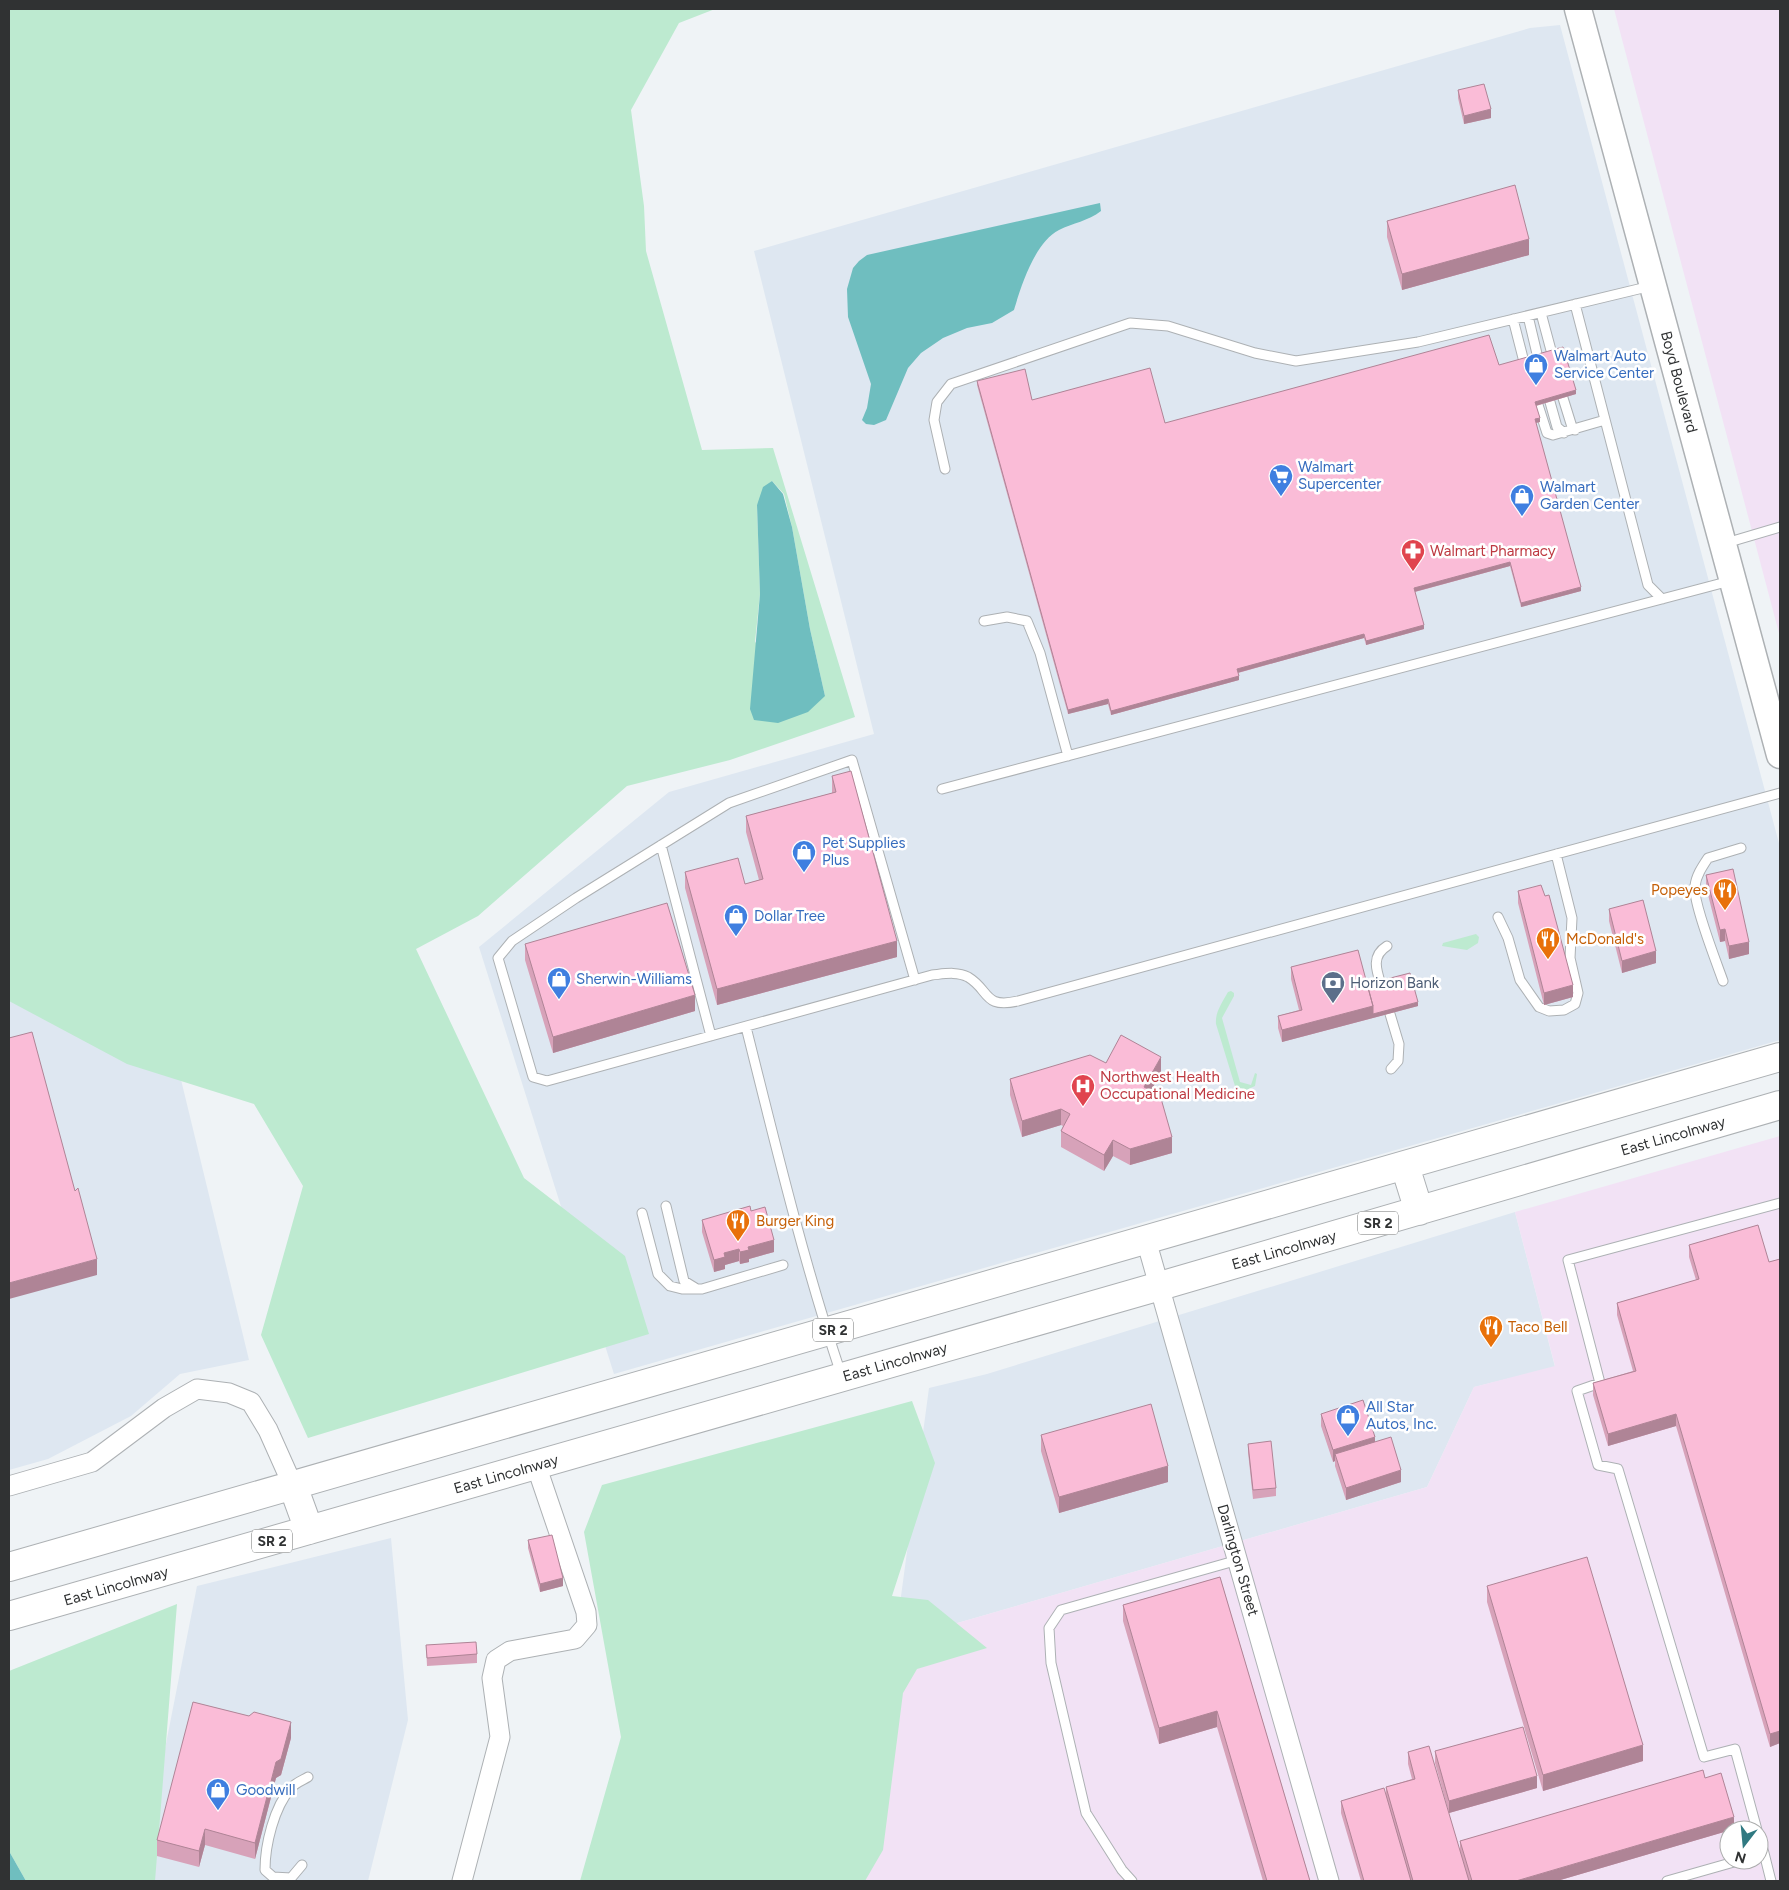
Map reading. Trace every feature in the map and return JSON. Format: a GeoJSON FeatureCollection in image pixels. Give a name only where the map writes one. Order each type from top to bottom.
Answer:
{"type":"FeatureCollection","features":[{"type":"Feature","properties":{"kind":"main road","name":"SR 2"},"geometry":{"type":"LineString","coordinates":[[9,1567],[1780,1058]]}},
{"type":"Feature","properties":{"kind":"main road","name":"East Lincolnway"},"geometry":{"type":"LineString","coordinates":[[9,1616],[1160,1286],[1780,1105]]}},
{"type":"Feature","properties":{"kind":"main road"},"geometry":{"type":"LineString","coordinates":[[1405,1166],[1419,1211]]}},
{"type":"Feature","properties":{"kind":"main road"},"geometry":{"type":"LineString","coordinates":[[293,1486],[309,1530]]}},
{"type":"Feature","properties":{"kind":"street","name":"Boyd Boulevard"},"geometry":{"type":"LineString","coordinates":[[1578,9],[1780,755]]}},
{"type":"Feature","properties":{"kind":"street","name":"Darlington Street"},"geometry":{"type":"LineString","coordinates":[[1146,1240],[1329,1881]]}},
{"type":"Feature","properties":{"kind":"street"},"geometry":{"type":"LineString","coordinates":[[9,1486],[92,1462],[164,1408],[197,1389],[229,1392],[252,1402],[268,1430],[293,1486]]}},
{"type":"Feature","properties":{"kind":"street"},"geometry":{"type":"LineString","coordinates":[[462,1881],[500,1737],[492,1678],[496,1660],[510,1651],[576,1638],[587,1625],[586,1612],[536,1465]]}},
{"type":"Feature","properties":{"kind":"lane"},"geometry":{"type":"LineString","coordinates":[[945,469],[934,420],[937,402],[951,384],[1130,323],[1168,326],[1254,353],[1296,361],[1418,342],[1653,285]]}},
{"type":"Feature","properties":{"kind":"lane"},"geometry":{"type":"LineString","coordinates":[[1575,304],[1648,585],[1662,599]]}},
{"type":"Feature","properties":{"kind":"lane"},"geometry":{"type":"LineString","coordinates":[[1541,312],[1552,354]]}},
{"type":"Feature","properties":{"kind":"lane"},"geometry":{"type":"LineString","coordinates":[[1528,316],[1538,358]]}},
{"type":"Feature","properties":{"kind":"lane"},"geometry":{"type":"LineString","coordinates":[[1513,319],[1524,362]]}},
{"type":"Feature","properties":{"kind":"lane"},"geometry":{"type":"LineString","coordinates":[[1563,398],[1572,427],[1576,430]]}},
{"type":"Feature","properties":{"kind":"lane"},"geometry":{"type":"LineString","coordinates":[[1550,402],[1556,427],[1564,433]]}},
{"type":"Feature","properties":{"kind":"lane"},"geometry":{"type":"LineString","coordinates":[[1538,405],[1547,433],[1553,436],[1605,420]]}},
{"type":"Feature","properties":{"kind":"lane"},"geometry":{"type":"LineString","coordinates":[[1723,544],[1780,527]]}},
{"type":"Feature","properties":{"kind":"lane"},"geometry":{"type":"LineString","coordinates":[[942,789],[1733,580]]}},
{"type":"Feature","properties":{"kind":"lane"},"geometry":{"type":"LineString","coordinates":[[984,621],[1007,617],[1027,621],[1040,653],[1068,756]]}},
{"type":"Feature","properties":{"kind":"lane"},"geometry":{"type":"LineString","coordinates":[[916,980],[852,760],[729,803],[576,898],[512,941],[498,958],[533,1077],[548,1082],[916,980],[950,973],[967,977],[994,1002],[1006,1004],[1780,792]]}},
{"type":"Feature","properties":{"kind":"lane"},"geometry":{"type":"LineString","coordinates":[[661,846],[711,1036]]}},
{"type":"Feature","properties":{"kind":"lane"},"geometry":{"type":"LineString","coordinates":[[1723,981],[1700,914],[1694,888],[1700,870],[1708,858],[1741,848]]}},
{"type":"Feature","properties":{"kind":"lane"},"geometry":{"type":"LineString","coordinates":[[1498,917],[1508,938],[1520,980],[1539,1007],[1549,1011],[1564,1010],[1575,1004],[1578,993],[1570,958],[1572,918],[1556,854]]}},
{"type":"Feature","properties":{"kind":"lane"},"geometry":{"type":"LineString","coordinates":[[1387,946],[1378,956],[1375,964],[1399,1044],[1398,1061],[1391,1069]]}},
{"type":"Feature","properties":{"kind":"lane"},"geometry":{"type":"LineString","coordinates":[[746,1027],[827,1332],[842,1377]]}},
{"type":"Feature","properties":{"kind":"lane"},"geometry":{"type":"LineString","coordinates":[[1754,1820],[1736,1749],[1704,1757],[1618,1469],[1598,1465],[1577,1390],[1600,1383],[1568,1260],[1780,1203]]}},
{"type":"Feature","properties":{"kind":"lane"},"geometry":{"type":"LineString","coordinates":[[666,1206],[684,1281],[697,1289]]}},
{"type":"Feature","properties":{"kind":"lane"},"geometry":{"type":"LineString","coordinates":[[642,1212],[658,1274],[670,1286],[682,1289],[697,1289],[783,1265]]}},
{"type":"Feature","properties":{"kind":"lane"},"geometry":{"type":"LineString","coordinates":[[1132,1881],[1122,1870],[1086,1813],[1051,1663],[1049,1628],[1061,1610],[1238,1560]]}},
{"type":"Feature","properties":{"kind":"lane"},"geometry":{"type":"LineString","coordinates":[[302,1866],[291,1878],[273,1877],[265,1870],[265,1859],[276,1812],[292,1787],[308,1777]]}},
{"type":"Feature","properties":{"kind":"lane"},"geometry":{"type":"LineString","coordinates":[[1667,1881],[1719,1866]]}},
{"type":"Feature","properties":{"kind":"shaded area"},"geometry":{"type":"Polygon","coordinates":[[[1614,9],[1780,9],[1780,637],[1614,9]]]}},
{"type":"Feature","properties":{"kind":"shaded area"},"geometry":{"type":"Polygon","coordinates":[[[1560,25],[1780,847],[1780,1040],[614,1374],[479,947],[669,792],[874,734],[754,251],[1530,28],[1560,25]]]}},
{"type":"Feature","properties":{"kind":"shaded area"},"geometry":{"type":"Polygon","coordinates":[[[9,884],[135,890],[249,1360],[180,1374],[131,1416],[48,1459],[9,1470],[9,884]]]}},
{"type":"Feature","properties":{"kind":"shaded area"},"geometry":{"type":"Polygon","coordinates":[[[1780,1136],[1780,1881],[855,1881],[895,1641],[1427,1487],[1474,1387],[1555,1366],[1515,1212],[1780,1136]]]}},
{"type":"Feature","properties":{"kind":"shaded area"},"geometry":{"type":"Polygon","coordinates":[[[1515,1212],[1555,1367],[1474,1387],[1427,1487],[895,1641],[929,1388],[987,1374],[1515,1212]]]}},
{"type":"Feature","properties":{"kind":"shaded area"},"geometry":{"type":"Polygon","coordinates":[[[391,1538],[408,1720],[368,1881],[139,1881],[197,1586],[391,1538]]]}},
{"type":"Feature","properties":{"kind":"green space"},"geometry":{"type":"Polygon","coordinates":[[[9,9],[715,9],[679,23],[631,110],[644,206],[646,251],[702,450],[773,448],[855,717],[730,760],[627,786],[478,916],[416,949],[524,1178],[625,1256],[649,1334],[308,1438],[261,1335],[303,1186],[254,1104],[127,1064],[9,1001],[9,9]],[[772,481],[757,505],[760,594],[755,642],[825,696],[810,629],[792,527],[784,494],[772,481]]]}},
{"type":"Feature","properties":{"kind":"green space"},"geometry":{"type":"Polygon","coordinates":[[[1476,934],[1479,937],[1478,943],[1467,950],[1442,946],[1443,943],[1476,934]]]}},
{"type":"Feature","properties":{"kind":"green space"},"geometry":{"type":"Polygon","coordinates":[[[1228,992],[1234,993],[1234,996],[1222,1018],[1240,1082],[1251,1085],[1255,1073],[1257,1074],[1255,1086],[1246,1090],[1235,1086],[1216,1024],[1219,1008],[1228,992]]]}},
{"type":"Feature","properties":{"kind":"green space"},"geometry":{"type":"Polygon","coordinates":[[[912,1401],[935,1463],[892,1596],[928,1600],[987,1648],[917,1669],[903,1693],[883,1850],[865,1881],[580,1881],[621,1737],[584,1532],[602,1485],[912,1401]]]}},
{"type":"Feature","properties":{"kind":"green space"},"geometry":{"type":"Polygon","coordinates":[[[177,1604],[155,1881],[26,1881],[9,1851],[9,1671],[177,1604]]]}},
{"type":"Feature","properties":{"kind":"water"},"geometry":{"type":"Polygon","coordinates":[[[1100,203],[1101,211],[1059,230],[1043,244],[1030,266],[1014,310],[992,323],[967,328],[943,338],[921,353],[908,368],[886,420],[874,425],[866,424],[862,420],[867,408],[871,384],[848,317],[847,289],[853,268],[859,261],[867,255],[1100,203]]]}},
{"type":"Feature","properties":{"kind":"water"},"geometry":{"type":"Polygon","coordinates":[[[772,481],[783,494],[792,527],[810,629],[825,696],[808,712],[778,723],[754,720],[750,709],[760,594],[757,505],[763,487],[772,481]]]}},
{"type":"Feature","properties":{"kind":"water"},"geometry":{"type":"Polygon","coordinates":[[[9,1851],[26,1881],[9,1881],[9,1851]]]}},
{"type":"Feature","properties":{"kind":"building"},"geometry":{"type":"Polygon","coordinates":[[[1484,84],[1491,109],[1464,116],[1458,90],[1484,84]]]}},
{"type":"Feature","properties":{"kind":"building"},"geometry":{"type":"Polygon","coordinates":[[[1515,185],[1529,239],[1402,274],[1387,221],[1515,185]]]}},
{"type":"Feature","properties":{"kind":"building","name":"Walmart Supercenter"},"geometry":{"type":"Polygon","coordinates":[[[1489,335],[1499,365],[1563,347],[1576,390],[1535,402],[1540,418],[1535,419],[1581,587],[1521,603],[1510,562],[1414,588],[1424,625],[1366,641],[1364,634],[1237,669],[1239,676],[1111,711],[1108,699],[1068,710],[977,381],[1025,369],[1032,400],[1150,368],[1165,423],[1489,335]]]}},
{"type":"Feature","properties":{"kind":"building"},"geometry":{"type":"Polygon","coordinates":[[[851,771],[897,941],[717,989],[685,872],[738,858],[745,884],[763,879],[746,816],[836,792],[832,776],[851,771]]]}},
{"type":"Feature","properties":{"kind":"building","name":"Popeyes"},"geometry":{"type":"Polygon","coordinates":[[[1733,869],[1749,942],[1729,946],[1725,929],[1720,930],[1706,875],[1733,869]]]}},
{"type":"Feature","properties":{"kind":"building","name":"McDonald's"},"geometry":{"type":"Polygon","coordinates":[[[1541,885],[1545,896],[1549,895],[1573,985],[1544,993],[1518,891],[1541,885]]]}},
{"type":"Feature","properties":{"kind":"building"},"geometry":{"type":"Polygon","coordinates":[[[1643,900],[1656,951],[1622,961],[1609,909],[1643,900]]]}},
{"type":"Feature","properties":{"kind":"building"},"geometry":{"type":"Polygon","coordinates":[[[667,903],[695,995],[553,1037],[525,944],[667,903]]]}},
{"type":"Feature","properties":{"kind":"building","name":"Horizon Bank"},"geometry":{"type":"Polygon","coordinates":[[[1358,950],[1373,1006],[1282,1030],[1278,1016],[1302,1010],[1291,967],[1358,950]]]}},
{"type":"Feature","properties":{"kind":"building"},"geometry":{"type":"Polygon","coordinates":[[[1410,973],[1418,1002],[1373,1014],[1373,1006],[1367,984],[1410,973]]]}},
{"type":"Feature","properties":{"kind":"building"},"geometry":{"type":"Polygon","coordinates":[[[32,1032],[75,1191],[78,1188],[97,1259],[9,1283],[9,1038],[32,1032]]]}},
{"type":"Feature","properties":{"kind":"building","name":"Northwest Health Occupational Medicine"},"geometry":{"type":"Polygon","coordinates":[[[1121,1035],[1161,1057],[1144,1087],[1160,1095],[1172,1137],[1130,1149],[1113,1140],[1104,1155],[1061,1131],[1070,1114],[1061,1109],[1022,1121],[1010,1079],[1090,1055],[1106,1063],[1121,1035]]]}},
{"type":"Feature","properties":{"kind":"building","name":"Burger King"},"geometry":{"type":"Polygon","coordinates":[[[750,1206],[751,1211],[765,1207],[774,1240],[748,1247],[749,1250],[740,1252],[739,1249],[724,1253],[725,1257],[714,1260],[702,1220],[750,1206]]]}},
{"type":"Feature","properties":{"kind":"building"},"geometry":{"type":"Polygon","coordinates":[[[1758,1225],[1769,1262],[1780,1259],[1780,1731],[1770,1734],[1676,1414],[1608,1434],[1593,1383],[1636,1371],[1617,1303],[1699,1279],[1689,1245],[1758,1225]]]}},
{"type":"Feature","properties":{"kind":"building","name":"All Star Autos, Inc."},"geometry":{"type":"Polygon","coordinates":[[[1363,1400],[1375,1437],[1333,1450],[1321,1414],[1363,1400]]]}},
{"type":"Feature","properties":{"kind":"building"},"geometry":{"type":"Polygon","coordinates":[[[1151,1404],[1168,1466],[1059,1497],[1041,1435],[1151,1404]]]}},
{"type":"Feature","properties":{"kind":"building"},"geometry":{"type":"Polygon","coordinates":[[[1391,1437],[1401,1470],[1346,1488],[1335,1454],[1391,1437]]]}},
{"type":"Feature","properties":{"kind":"building"},"geometry":{"type":"Polygon","coordinates":[[[1271,1441],[1276,1488],[1253,1490],[1248,1444],[1271,1441]]]}},
{"type":"Feature","properties":{"kind":"building"},"geometry":{"type":"Polygon","coordinates":[[[552,1535],[563,1578],[540,1584],[528,1540],[552,1535]]]}},
{"type":"Feature","properties":{"kind":"building"},"geometry":{"type":"Polygon","coordinates":[[[1587,1557],[1643,1745],[1543,1775],[1487,1586],[1587,1557]]]}},
{"type":"Feature","properties":{"kind":"building"},"geometry":{"type":"Polygon","coordinates":[[[1220,1577],[1310,1881],[1267,1881],[1217,1711],[1159,1728],[1123,1605],[1220,1577]]]}},
{"type":"Feature","properties":{"kind":"building"},"geometry":{"type":"Polygon","coordinates":[[[476,1642],[477,1654],[427,1658],[426,1645],[476,1642]]]}},
{"type":"Feature","properties":{"kind":"building","name":"Goodwill"},"geometry":{"type":"Polygon","coordinates":[[[193,1702],[249,1716],[254,1712],[291,1722],[281,1759],[276,1762],[255,1843],[205,1829],[199,1851],[157,1840],[193,1702]]]}},
{"type":"Feature","properties":{"kind":"building"},"geometry":{"type":"Polygon","coordinates":[[[1523,1727],[1537,1776],[1449,1801],[1435,1751],[1523,1727]]]}},
{"type":"Feature","properties":{"kind":"building"},"geometry":{"type":"Polygon","coordinates":[[[1429,1746],[1469,1881],[1413,1881],[1386,1787],[1415,1779],[1408,1752],[1429,1746]]]}},
{"type":"Feature","properties":{"kind":"building"},"geometry":{"type":"Polygon","coordinates":[[[1703,1770],[1705,1778],[1721,1773],[1734,1817],[1516,1881],[1472,1881],[1460,1841],[1703,1770]]]}},
{"type":"Feature","properties":{"kind":"building"},"geometry":{"type":"Polygon","coordinates":[[[1384,1788],[1411,1881],[1364,1881],[1341,1801],[1384,1788]]]}},
{"type":"Feature","properties":{"kind":"place","name":"Walmart Auto Service Center"},"geometry":{"type":"Point","coordinates":[1536,386]}},
{"type":"Feature","properties":{"kind":"place","name":"Walmart Supercenter"},"geometry":{"type":"Point","coordinates":[1281,497]}},
{"type":"Feature","properties":{"kind":"place","name":"Walmart Garden Center"},"geometry":{"type":"Point","coordinates":[1522,517]}},
{"type":"Feature","properties":{"kind":"place","name":"Walmart Pharmacy"},"geometry":{"type":"Point","coordinates":[1413,572]}},
{"type":"Feature","properties":{"kind":"place","name":"Pet Supplies Plus"},"geometry":{"type":"Point","coordinates":[804,873]}},
{"type":"Feature","properties":{"kind":"place","name":"Popeyes"},"geometry":{"type":"Point","coordinates":[1725,911]}},
{"type":"Feature","properties":{"kind":"place","name":"Dollar Tree"},"geometry":{"type":"Point","coordinates":[736,937]}},
{"type":"Feature","properties":{"kind":"place","name":"McDonald's"},"geometry":{"type":"Point","coordinates":[1548,960]}},
{"type":"Feature","properties":{"kind":"place","name":"Sherwin-Williams"},"geometry":{"type":"Point","coordinates":[559,1000]}},
{"type":"Feature","properties":{"kind":"place","name":"Horizon Bank"},"geometry":{"type":"Point","coordinates":[1333,1004]}},
{"type":"Feature","properties":{"kind":"place","name":"Northwest Health Occupational Medicine"},"geometry":{"type":"Point","coordinates":[1083,1107]}},
{"type":"Feature","properties":{"kind":"place","name":"Burger King"},"geometry":{"type":"Point","coordinates":[738,1242]}},
{"type":"Feature","properties":{"kind":"place","name":"Taco Bell"},"geometry":{"type":"Point","coordinates":[1491,1348]}},
{"type":"Feature","properties":{"kind":"place","name":"All Star Autos, Inc."},"geometry":{"type":"Point","coordinates":[1348,1437]}},
{"type":"Feature","properties":{"kind":"place","name":"Goodwill"},"geometry":{"type":"Point","coordinates":[218,1811]}}]}
